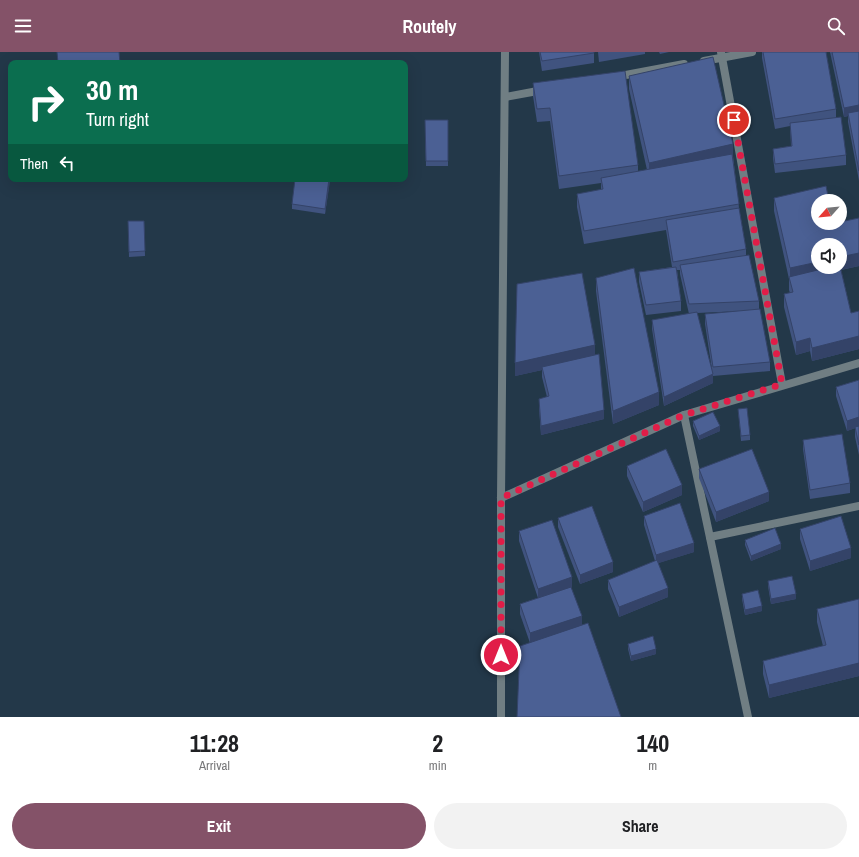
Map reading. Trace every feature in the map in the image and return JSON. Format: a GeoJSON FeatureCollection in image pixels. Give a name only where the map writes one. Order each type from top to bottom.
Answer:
{"type":"FeatureCollection","features":[{"type":"Feature","properties":{"kind":"street"},"geometry":{"type":"LineString","coordinates":[[501,717],[501,498],[505,52]]}},
{"type":"Feature","properties":{"kind":"street"},"geometry":{"type":"LineString","coordinates":[[606,78],[722,55],[752,52]]}},
{"type":"Feature","properties":{"kind":"street"},"geometry":{"type":"LineString","coordinates":[[722,55],[782,384]]}},
{"type":"Feature","properties":{"kind":"street"},"geometry":{"type":"LineString","coordinates":[[505,97],[551,88]]}},
{"type":"Feature","properties":{"kind":"street"},"geometry":{"type":"LineString","coordinates":[[501,498],[684,415],[782,384],[859,363]]}},
{"type":"Feature","properties":{"kind":"street"},"geometry":{"type":"LineString","coordinates":[[684,415],[748,717]]}},
{"type":"Feature","properties":{"kind":"street"},"geometry":{"type":"LineString","coordinates":[[710,537],[859,506]]}},
{"type":"Feature","properties":{"kind":"building"},"geometry":{"type":"Polygon","coordinates":[[[57,52],[119,52],[120,60],[58,60],[57,52]]]}},
{"type":"Feature","properties":{"kind":"building"},"geometry":{"type":"Polygon","coordinates":[[[540,52],[594,52],[594,53],[542,61],[540,52]]]}},
{"type":"Feature","properties":{"kind":"building"},"geometry":{"type":"Polygon","coordinates":[[[763,52],[826,52],[836,109],[775,119],[763,52]]]}},
{"type":"Feature","properties":{"kind":"building"},"geometry":{"type":"Polygon","coordinates":[[[832,52],[859,52],[859,105],[844,108],[832,52]]]}},
{"type":"Feature","properties":{"kind":"building"},"geometry":{"type":"Polygon","coordinates":[[[713,57],[733,144],[649,163],[629,76],[713,57]]]}},
{"type":"Feature","properties":{"kind":"building"},"geometry":{"type":"Polygon","coordinates":[[[625,71],[638,165],[559,176],[550,108],[537,109],[533,83],[625,71]]]}},
{"type":"Feature","properties":{"kind":"building"},"geometry":{"type":"Polygon","coordinates":[[[859,111],[859,171],[848,113],[859,111]]]}},
{"type":"Feature","properties":{"kind":"building"},"geometry":{"type":"Polygon","coordinates":[[[841,117],[846,155],[775,164],[773,149],[792,146],[790,123],[841,117]]]}},
{"type":"Feature","properties":{"kind":"building"},"geometry":{"type":"Polygon","coordinates":[[[425,120],[448,120],[448,161],[426,161],[425,120]]]}},
{"type":"Feature","properties":{"kind":"building"},"geometry":{"type":"Polygon","coordinates":[[[732,154],[739,204],[584,231],[577,194],[603,189],[601,178],[732,154]]]}},
{"type":"Feature","properties":{"kind":"building"},"geometry":{"type":"Polygon","coordinates":[[[295,182],[329,182],[325,209],[292,204],[295,182]]]}},
{"type":"Feature","properties":{"kind":"building"},"geometry":{"type":"Polygon","coordinates":[[[826,186],[828,194],[811,194],[811,230],[847,230],[847,221],[859,218],[859,253],[847,256],[847,238],[811,238],[811,264],[790,268],[774,198],[826,186]]]}},
{"type":"Feature","properties":{"kind":"building"},"geometry":{"type":"Polygon","coordinates":[[[739,208],[746,249],[673,262],[666,220],[739,208]]]}},
{"type":"Feature","properties":{"kind":"building"},"geometry":{"type":"Polygon","coordinates":[[[128,221],[144,221],[145,251],[129,252],[128,221]]]}},
{"type":"Feature","properties":{"kind":"building"},"geometry":{"type":"Polygon","coordinates":[[[749,255],[759,301],[689,304],[680,265],[749,255]]]}},
{"type":"Feature","properties":{"kind":"building"},"geometry":{"type":"Polygon","coordinates":[[[676,267],[681,301],[646,305],[639,272],[676,267]]]}},
{"type":"Feature","properties":{"kind":"building"},"geometry":{"type":"Polygon","coordinates":[[[634,268],[659,392],[613,411],[596,278],[634,268]]]}},
{"type":"Feature","properties":{"kind":"building"},"geometry":{"type":"Polygon","coordinates":[[[811,272],[811,274],[842,274],[851,313],[859,311],[859,336],[812,348],[810,338],[796,342],[784,294],[793,292],[789,277],[811,272]]]}},
{"type":"Feature","properties":{"kind":"building"},"geometry":{"type":"Polygon","coordinates":[[[582,273],[595,345],[515,363],[517,284],[582,273]]]}},
{"type":"Feature","properties":{"kind":"building"},"geometry":{"type":"Polygon","coordinates":[[[760,309],[770,362],[713,367],[705,314],[760,309]]]}},
{"type":"Feature","properties":{"kind":"building"},"geometry":{"type":"Polygon","coordinates":[[[697,312],[713,374],[664,397],[652,320],[697,312]]]}},
{"type":"Feature","properties":{"kind":"building"},"geometry":{"type":"Polygon","coordinates":[[[599,354],[604,410],[541,426],[539,399],[549,396],[542,367],[599,354]]]}},
{"type":"Feature","properties":{"kind":"building"},"geometry":{"type":"Polygon","coordinates":[[[859,380],[859,417],[847,421],[836,387],[859,380]]]}},
{"type":"Feature","properties":{"kind":"building"},"geometry":{"type":"Polygon","coordinates":[[[747,408],[750,435],[741,436],[738,409],[747,408]]]}},
{"type":"Feature","properties":{"kind":"building"},"geometry":{"type":"Polygon","coordinates":[[[713,412],[720,426],[699,436],[693,421],[713,412]]]}},
{"type":"Feature","properties":{"kind":"building"},"geometry":{"type":"Polygon","coordinates":[[[859,426],[859,445],[855,427],[859,426]]]}},
{"type":"Feature","properties":{"kind":"building"},"geometry":{"type":"Polygon","coordinates":[[[842,434],[850,483],[810,490],[803,440],[842,434]]]}},
{"type":"Feature","properties":{"kind":"building"},"geometry":{"type":"Polygon","coordinates":[[[666,449],[682,485],[643,502],[627,466],[666,449]]]}},
{"type":"Feature","properties":{"kind":"building"},"geometry":{"type":"Polygon","coordinates":[[[752,449],[769,492],[716,512],[699,469],[752,449]]]}},
{"type":"Feature","properties":{"kind":"building"},"geometry":{"type":"Polygon","coordinates":[[[680,503],[694,543],[656,555],[644,516],[680,503]]]}},
{"type":"Feature","properties":{"kind":"building"},"geometry":{"type":"Polygon","coordinates":[[[592,506],[613,562],[580,575],[558,518],[592,506]]]}},
{"type":"Feature","properties":{"kind":"building"},"geometry":{"type":"Polygon","coordinates":[[[841,516],[851,548],[810,561],[800,529],[841,516]]]}},
{"type":"Feature","properties":{"kind":"building"},"geometry":{"type":"Polygon","coordinates":[[[552,520],[572,577],[538,589],[519,531],[552,520]]]}},
{"type":"Feature","properties":{"kind":"building"},"geometry":{"type":"Polygon","coordinates":[[[775,528],[781,544],[751,556],[745,540],[775,528]]]}},
{"type":"Feature","properties":{"kind":"building"},"geometry":{"type":"Polygon","coordinates":[[[657,560],[668,588],[619,607],[608,580],[657,560]]]}},
{"type":"Feature","properties":{"kind":"building"},"geometry":{"type":"Polygon","coordinates":[[[792,576],[796,594],[771,599],[768,581],[792,576]]]}},
{"type":"Feature","properties":{"kind":"building"},"geometry":{"type":"Polygon","coordinates":[[[571,587],[582,616],[530,633],[520,604],[571,587]]]}},
{"type":"Feature","properties":{"kind":"building"},"geometry":{"type":"Polygon","coordinates":[[[758,590],[762,606],[745,610],[742,594],[758,590]]]}},
{"type":"Feature","properties":{"kind":"building"},"geometry":{"type":"Polygon","coordinates":[[[859,599],[859,663],[769,685],[763,661],[826,645],[817,609],[859,599]]]}},
{"type":"Feature","properties":{"kind":"building"},"geometry":{"type":"Polygon","coordinates":[[[588,623],[621,717],[517,717],[520,646],[588,623]]]}},
{"type":"Feature","properties":{"kind":"building"},"geometry":{"type":"Polygon","coordinates":[[[653,636],[656,649],[631,656],[628,644],[653,636]]]}},
{"type":"Feature","properties":{"kind":"route"},"geometry":{"type":"LineString","coordinates":[[501,655],[501,498],[684,415],[782,384],[734,120]]}}]}
